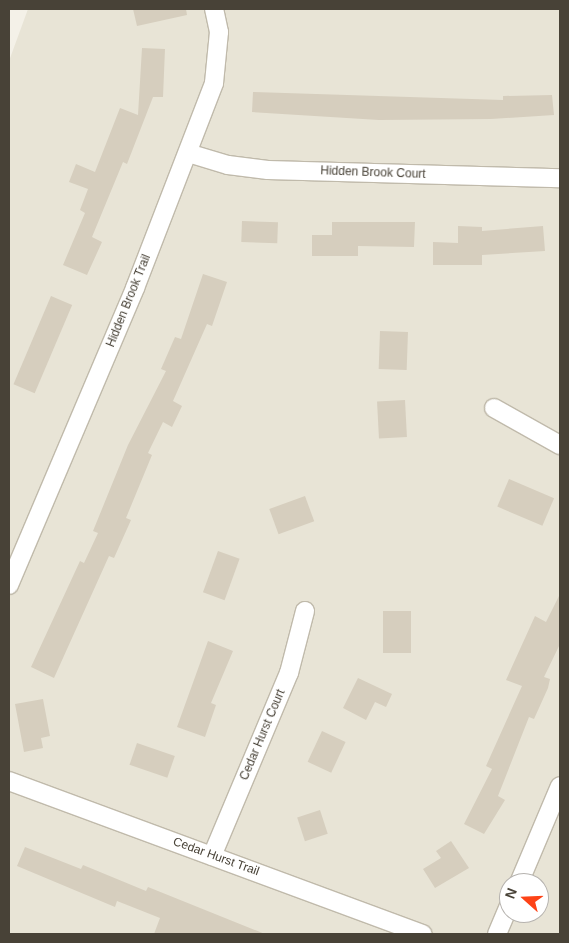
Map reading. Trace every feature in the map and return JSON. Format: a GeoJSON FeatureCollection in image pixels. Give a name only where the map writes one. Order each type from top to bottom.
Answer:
{"type":"FeatureCollection","features":[{"type":"Feature","properties":{"kind":"street","name":"Hidden Brook Trail"},"geometry":{"type":"LineString","coordinates":[[9,585],[135,288],[214,83],[219,32],[214,9]]}},
{"type":"Feature","properties":{"kind":"street","name":"Hidden Brook Court"},"geometry":{"type":"LineString","coordinates":[[188,153],[228,164],[268,170],[560,178]]}},
{"type":"Feature","properties":{"kind":"street"},"geometry":{"type":"LineString","coordinates":[[494,408],[560,445]]}},
{"type":"Feature","properties":{"kind":"street","name":"Cedar Hurst Court"},"geometry":{"type":"LineString","coordinates":[[212,856],[289,673],[305,611]]}},
{"type":"Feature","properties":{"kind":"street","name":"Cedar Hurst Trail"},"geometry":{"type":"LineString","coordinates":[[9,780],[423,934]]}},
{"type":"Feature","properties":{"kind":"street"},"geometry":{"type":"LineString","coordinates":[[523,873],[560,786]]}},
{"type":"Feature","properties":{"kind":"shaded area"},"geometry":{"type":"Polygon","coordinates":[[[28,9],[560,9],[560,934],[9,934],[9,61],[28,9]]]}},
{"type":"Feature","properties":{"kind":"building"},"geometry":{"type":"Polygon","coordinates":[[[133,9],[186,9],[187,15],[137,26],[133,9]]]}},
{"type":"Feature","properties":{"kind":"building"},"geometry":{"type":"Polygon","coordinates":[[[142,48],[165,49],[163,97],[153,97],[127,164],[123,162],[92,237],[102,242],[87,275],[63,265],[85,213],[80,210],[88,189],[69,182],[76,164],[95,172],[120,108],[138,115],[142,48]]]}},
{"type":"Feature","properties":{"kind":"building"},"geometry":{"type":"Polygon","coordinates":[[[253,92],[503,100],[503,96],[552,95],[554,115],[491,119],[379,120],[252,112],[253,92]]]}},
{"type":"Feature","properties":{"kind":"building"},"geometry":{"type":"Polygon","coordinates":[[[242,221],[278,222],[277,243],[241,242],[242,221]]]}},
{"type":"Feature","properties":{"kind":"building"},"geometry":{"type":"Polygon","coordinates":[[[332,222],[415,222],[414,247],[358,246],[358,256],[312,256],[312,235],[332,235],[332,222]]]}},
{"type":"Feature","properties":{"kind":"building"},"geometry":{"type":"Polygon","coordinates":[[[458,226],[482,227],[482,231],[543,226],[545,251],[482,255],[482,265],[433,265],[433,242],[458,243],[458,226]]]}},
{"type":"Feature","properties":{"kind":"building"},"geometry":{"type":"Polygon","coordinates":[[[203,274],[227,282],[212,326],[207,324],[173,401],[182,406],[172,427],[163,422],[148,453],[152,455],[126,518],[131,520],[114,558],[109,556],[54,678],[31,667],[80,561],[84,563],[98,533],[93,531],[128,445],[166,371],[161,369],[175,337],[181,339],[203,274]]]}},
{"type":"Feature","properties":{"kind":"building"},"geometry":{"type":"Polygon","coordinates":[[[51,296],[72,305],[35,393],[13,384],[51,296]]]}},
{"type":"Feature","properties":{"kind":"building"},"geometry":{"type":"Polygon","coordinates":[[[380,331],[408,332],[407,370],[379,369],[380,331]]]}},
{"type":"Feature","properties":{"kind":"building"},"geometry":{"type":"Polygon","coordinates":[[[405,400],[407,437],[379,438],[377,401],[405,400]]]}},
{"type":"Feature","properties":{"kind":"building"},"geometry":{"type":"Polygon","coordinates":[[[509,479],[554,498],[542,526],[497,507],[509,479]]]}},
{"type":"Feature","properties":{"kind":"building"},"geometry":{"type":"Polygon","coordinates":[[[305,496],[314,521],[279,534],[269,509],[305,496]]]}},
{"type":"Feature","properties":{"kind":"building"},"geometry":{"type":"Polygon","coordinates":[[[218,551],[240,559],[225,600],[203,592],[218,551]]]}},
{"type":"Feature","properties":{"kind":"building"},"geometry":{"type":"Polygon","coordinates":[[[560,594],[560,644],[544,677],[550,679],[548,688],[534,719],[529,717],[498,796],[505,800],[484,834],[464,824],[492,769],[486,766],[522,686],[506,680],[535,616],[546,622],[560,594]]]}},
{"type":"Feature","properties":{"kind":"building"},"geometry":{"type":"Polygon","coordinates":[[[383,611],[411,611],[411,653],[383,653],[383,611]]]}},
{"type":"Feature","properties":{"kind":"building"},"geometry":{"type":"Polygon","coordinates":[[[208,641],[233,651],[211,703],[216,705],[205,737],[177,727],[208,641]]]}},
{"type":"Feature","properties":{"kind":"building"},"geometry":{"type":"Polygon","coordinates":[[[358,678],[392,694],[386,707],[375,702],[366,720],[343,708],[358,678]]]}},
{"type":"Feature","properties":{"kind":"building"},"geometry":{"type":"Polygon","coordinates":[[[43,699],[50,736],[41,738],[43,748],[24,752],[15,704],[43,699]]]}},
{"type":"Feature","properties":{"kind":"building"},"geometry":{"type":"Polygon","coordinates":[[[322,731],[346,742],[331,773],[308,762],[322,731]]]}},
{"type":"Feature","properties":{"kind":"building"},"geometry":{"type":"Polygon","coordinates":[[[137,743],[175,756],[167,778],[130,765],[137,743]]]}},
{"type":"Feature","properties":{"kind":"building"},"geometry":{"type":"Polygon","coordinates":[[[320,810],[328,834],[305,841],[297,817],[320,810]]]}},
{"type":"Feature","properties":{"kind":"building"},"geometry":{"type":"Polygon","coordinates":[[[451,841],[469,868],[435,888],[423,869],[441,858],[436,851],[451,841]]]}},
{"type":"Feature","properties":{"kind":"building"},"geometry":{"type":"Polygon","coordinates":[[[25,847],[81,869],[83,865],[146,891],[148,887],[265,934],[154,934],[160,918],[117,901],[115,907],[17,866],[25,847]]]}}]}
